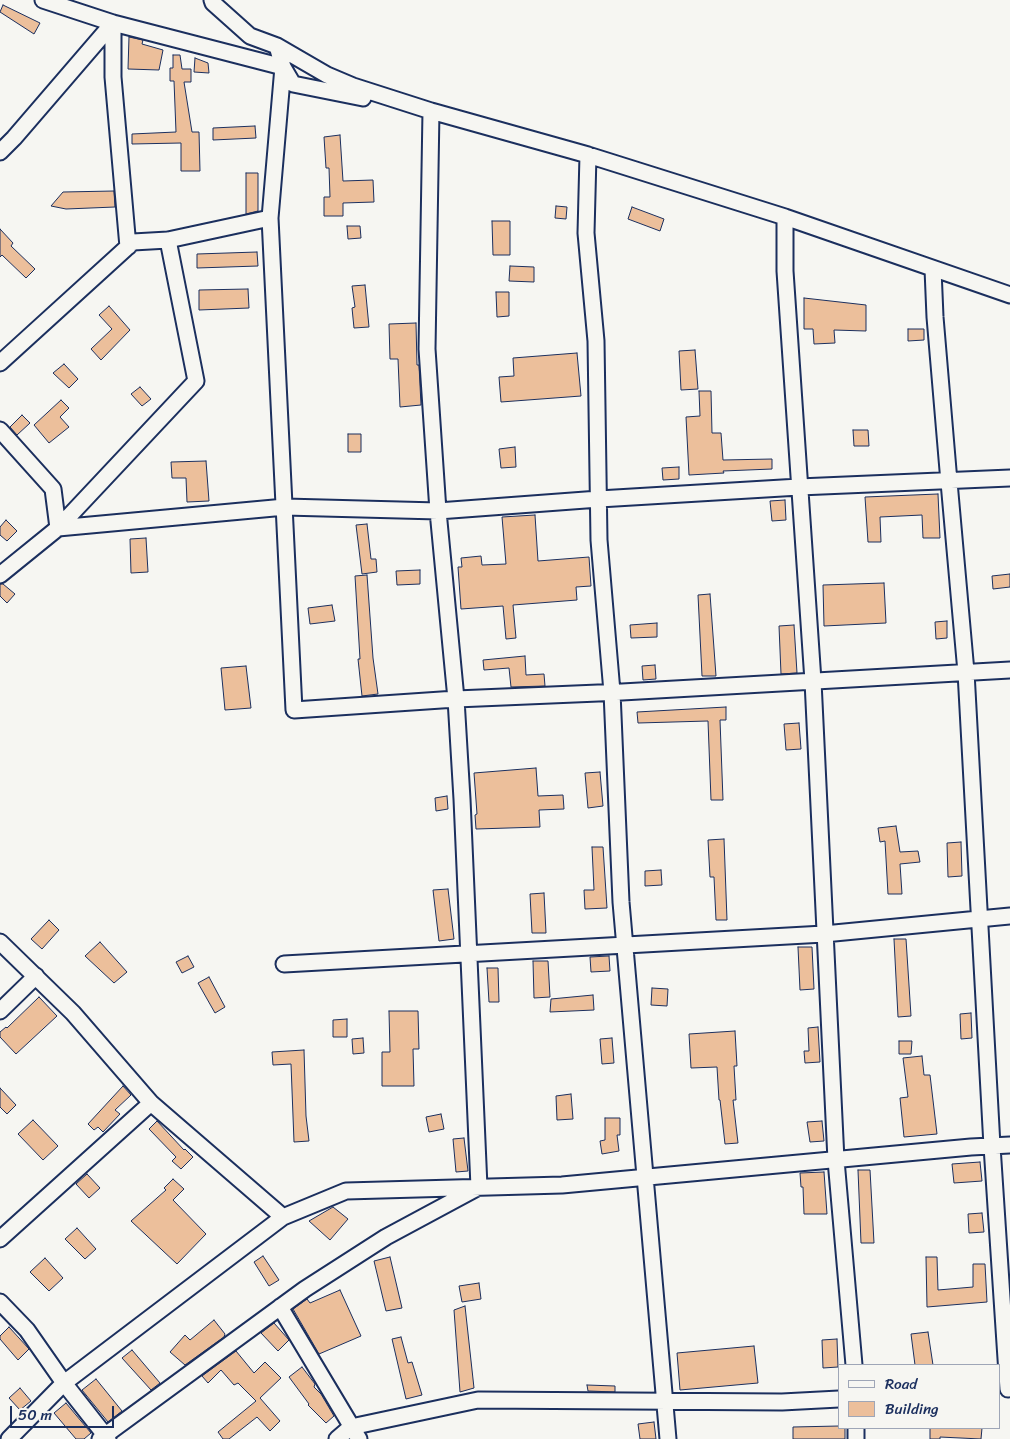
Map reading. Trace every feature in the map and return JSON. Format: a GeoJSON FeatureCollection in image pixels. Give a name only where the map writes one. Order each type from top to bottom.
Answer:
{"type":"FeatureCollection","features":[{"type":"Feature","properties":{"kind":"street"},"geometry":{"type":"LineString","coordinates":[[43,0],[113,22],[283,67]]}},
{"type":"Feature","properties":{"kind":"street"},"geometry":{"type":"LineString","coordinates":[[212,0],[250,36],[277,46],[327,75],[353,86],[431,111],[588,155],[784,217],[1010,295]]}},
{"type":"Feature","properties":{"kind":"street"},"geometry":{"type":"LineString","coordinates":[[0,152],[113,22]]}},
{"type":"Feature","properties":{"kind":"street"},"geometry":{"type":"LineString","coordinates":[[113,22],[113,76],[128,247]]}},
{"type":"Feature","properties":{"kind":"street"},"geometry":{"type":"LineString","coordinates":[[277,46],[283,67],[293,84],[431,111]]}},
{"type":"Feature","properties":{"kind":"street"},"geometry":{"type":"LineString","coordinates":[[283,67],[270,218],[294,710],[456,699],[1010,670]]}},
{"type":"Feature","properties":{"kind":"street"},"geometry":{"type":"LineString","coordinates":[[431,111],[427,349],[438,511],[456,699],[479,1187]]}},
{"type":"Feature","properties":{"kind":"street"},"geometry":{"type":"LineString","coordinates":[[588,155],[586,233],[596,341],[599,540],[612,692],[621,902],[663,1403],[668,1439]]}},
{"type":"Feature","properties":{"kind":"street"},"geometry":{"type":"LineString","coordinates":[[784,217],[785,272],[813,681],[836,1160],[854,1364]]}},
{"type":"Feature","properties":{"kind":"street"},"geometry":{"type":"LineString","coordinates":[[0,364],[133,242],[168,240],[270,218]]}},
{"type":"Feature","properties":{"kind":"street"},"geometry":{"type":"LineString","coordinates":[[0,575],[58,528],[196,380],[168,240]]}},
{"type":"Feature","properties":{"kind":"street"},"geometry":{"type":"LineString","coordinates":[[933,268],[966,672],[1006,1389]]}},
{"type":"Feature","properties":{"kind":"street"},"geometry":{"type":"LineString","coordinates":[[0,430],[53,489],[58,528]]}},
{"type":"Feature","properties":{"kind":"street"},"geometry":{"type":"LineString","coordinates":[[58,528],[285,507],[438,511],[799,487],[1010,478]]}},
{"type":"Feature","properties":{"kind":"street"},"geometry":{"type":"LineString","coordinates":[[284,964],[824,934],[1010,916]]}},
{"type":"Feature","properties":{"kind":"street"},"geometry":{"type":"LineString","coordinates":[[0,942],[73,1013],[151,1103],[283,1217]]}},
{"type":"Feature","properties":{"kind":"street"},"geometry":{"type":"LineString","coordinates":[[0,1011],[36,976]]}},
{"type":"Feature","properties":{"kind":"street"},"geometry":{"type":"LineString","coordinates":[[0,1239],[151,1103]]}},
{"type":"Feature","properties":{"kind":"street"},"geometry":{"type":"LineString","coordinates":[[9,1439],[64,1383],[283,1217],[346,1191],[562,1185],[1010,1145]]}},
{"type":"Feature","properties":{"kind":"street"},"geometry":{"type":"LineString","coordinates":[[0,1302],[27,1330],[104,1438],[305,1289],[386,1237],[479,1187]]}},
{"type":"Feature","properties":{"kind":"street"},"geometry":{"type":"LineString","coordinates":[[280,1307],[355,1433]]}},
{"type":"Feature","properties":{"kind":"street"},"geometry":{"type":"LineString","coordinates":[[337,1439],[478,1400],[663,1403],[782,1402],[838,1399]]}},
{"type":"Feature","properties":{"kind":"building"},"geometry":{"type":"Polygon","coordinates":[[[3,5],[40,23],[34,34],[0,12],[3,5]]]}},
{"type":"Feature","properties":{"kind":"building"},"geometry":{"type":"Polygon","coordinates":[[[129,37],[143,40],[142,44],[163,50],[159,70],[128,69],[129,37]]]}},
{"type":"Feature","properties":{"kind":"building"},"geometry":{"type":"Polygon","coordinates":[[[173,55],[180,55],[182,69],[191,69],[191,82],[184,82],[192,132],[199,132],[200,171],[181,171],[181,143],[132,144],[132,134],[176,132],[174,81],[170,81],[173,55]]]}},
{"type":"Feature","properties":{"kind":"building"},"geometry":{"type":"Polygon","coordinates":[[[195,58],[208,63],[209,73],[194,72],[195,58]]]}},
{"type":"Feature","properties":{"kind":"building"},"geometry":{"type":"Polygon","coordinates":[[[255,126],[256,138],[213,140],[213,128],[255,126]]]}},
{"type":"Feature","properties":{"kind":"building"},"geometry":{"type":"Polygon","coordinates":[[[340,135],[343,181],[373,180],[374,202],[343,203],[343,216],[324,216],[324,197],[330,197],[329,168],[326,168],[324,137],[340,135]]]}},
{"type":"Feature","properties":{"kind":"building"},"geometry":{"type":"Polygon","coordinates":[[[246,173],[258,173],[258,211],[246,214],[246,173]]]}},
{"type":"Feature","properties":{"kind":"building"},"geometry":{"type":"Polygon","coordinates":[[[114,191],[115,207],[66,209],[51,206],[63,192],[114,191]]]}},
{"type":"Feature","properties":{"kind":"building"},"geometry":{"type":"Polygon","coordinates":[[[556,206],[567,207],[566,219],[555,218],[556,206]]]}},
{"type":"Feature","properties":{"kind":"building"},"geometry":{"type":"Polygon","coordinates":[[[632,207],[664,219],[660,231],[628,219],[632,207]]]}},
{"type":"Feature","properties":{"kind":"building"},"geometry":{"type":"Polygon","coordinates":[[[492,221],[510,221],[510,255],[493,255],[492,221]]]}},
{"type":"Feature","properties":{"kind":"building"},"geometry":{"type":"Polygon","coordinates":[[[347,226],[360,226],[361,238],[348,239],[347,226]]]}},
{"type":"Feature","properties":{"kind":"building"},"geometry":{"type":"Polygon","coordinates":[[[0,229],[13,243],[11,246],[35,269],[26,278],[2,255],[0,257],[0,229]]]}},
{"type":"Feature","properties":{"kind":"building"},"geometry":{"type":"Polygon","coordinates":[[[257,252],[258,266],[197,268],[197,254],[257,252]]]}},
{"type":"Feature","properties":{"kind":"building"},"geometry":{"type":"Polygon","coordinates":[[[510,266],[534,267],[534,282],[509,281],[510,266]]]}},
{"type":"Feature","properties":{"kind":"building"},"geometry":{"type":"Polygon","coordinates":[[[365,285],[369,327],[354,328],[352,308],[355,307],[352,286],[365,285]]]}},
{"type":"Feature","properties":{"kind":"building"},"geometry":{"type":"Polygon","coordinates":[[[248,289],[249,308],[199,310],[199,290],[248,289]]]}},
{"type":"Feature","properties":{"kind":"building"},"geometry":{"type":"Polygon","coordinates":[[[496,292],[509,292],[509,316],[497,317],[496,292]]]}},
{"type":"Feature","properties":{"kind":"building"},"geometry":{"type":"Polygon","coordinates":[[[804,298],[866,305],[866,331],[834,330],[835,343],[814,344],[813,329],[804,329],[804,298]]]}},
{"type":"Feature","properties":{"kind":"building"},"geometry":{"type":"Polygon","coordinates":[[[109,306],[130,330],[101,360],[91,349],[112,329],[99,315],[109,306]]]}},
{"type":"Feature","properties":{"kind":"building"},"geometry":{"type":"Polygon","coordinates":[[[416,323],[417,365],[419,365],[421,405],[400,407],[398,359],[390,359],[389,324],[416,323]]]}},
{"type":"Feature","properties":{"kind":"building"},"geometry":{"type":"Polygon","coordinates":[[[908,329],[924,329],[924,340],[908,341],[908,329]]]}},
{"type":"Feature","properties":{"kind":"building"},"geometry":{"type":"Polygon","coordinates":[[[695,350],[698,389],[681,390],[679,351],[695,350]]]}},
{"type":"Feature","properties":{"kind":"building"},"geometry":{"type":"Polygon","coordinates":[[[577,353],[581,396],[501,402],[499,377],[514,376],[513,358],[577,353]]]}},
{"type":"Feature","properties":{"kind":"building"},"geometry":{"type":"Polygon","coordinates":[[[64,364],[78,379],[69,388],[53,373],[64,364]]]}},
{"type":"Feature","properties":{"kind":"building"},"geometry":{"type":"Polygon","coordinates":[[[140,387],[151,399],[142,406],[131,394],[140,387]]]}},
{"type":"Feature","properties":{"kind":"building"},"geometry":{"type":"Polygon","coordinates":[[[699,391],[711,391],[712,433],[721,433],[723,460],[772,459],[772,469],[723,471],[724,473],[689,475],[686,417],[700,416],[699,391]]]}},
{"type":"Feature","properties":{"kind":"building"},"geometry":{"type":"Polygon","coordinates":[[[61,400],[69,408],[60,417],[69,427],[49,443],[34,425],[61,400]]]}},
{"type":"Feature","properties":{"kind":"building"},"geometry":{"type":"Polygon","coordinates":[[[22,415],[30,423],[17,435],[10,427],[22,415]]]}},
{"type":"Feature","properties":{"kind":"building"},"geometry":{"type":"Polygon","coordinates":[[[853,430],[868,430],[869,446],[854,446],[853,430]]]}},
{"type":"Feature","properties":{"kind":"building"},"geometry":{"type":"Polygon","coordinates":[[[348,434],[361,434],[361,452],[348,452],[348,434]]]}},
{"type":"Feature","properties":{"kind":"building"},"geometry":{"type":"Polygon","coordinates":[[[515,447],[516,467],[501,468],[499,449],[515,447]]]}},
{"type":"Feature","properties":{"kind":"building"},"geometry":{"type":"Polygon","coordinates":[[[206,461],[209,501],[187,502],[186,478],[172,478],[171,462],[206,461]]]}},
{"type":"Feature","properties":{"kind":"building"},"geometry":{"type":"Polygon","coordinates":[[[679,467],[679,479],[663,480],[662,468],[679,467]]]}},
{"type":"Feature","properties":{"kind":"building"},"geometry":{"type":"Polygon","coordinates":[[[938,494],[940,538],[923,538],[922,515],[880,517],[881,542],[868,542],[865,497],[938,494]]]}},
{"type":"Feature","properties":{"kind":"building"},"geometry":{"type":"Polygon","coordinates":[[[785,500],[786,520],[772,521],[770,501],[785,500]]]}},
{"type":"Feature","properties":{"kind":"building"},"geometry":{"type":"Polygon","coordinates":[[[535,515],[538,561],[589,557],[591,586],[576,587],[577,600],[513,605],[516,638],[506,639],[503,606],[461,609],[458,567],[462,567],[461,558],[481,556],[482,565],[506,564],[502,517],[535,515]]]}},
{"type":"Feature","properties":{"kind":"building"},"geometry":{"type":"Polygon","coordinates":[[[6,520],[17,531],[7,541],[0,535],[0,527],[6,520]]]}},
{"type":"Feature","properties":{"kind":"building"},"geometry":{"type":"Polygon","coordinates":[[[367,524],[371,559],[376,559],[377,572],[362,574],[356,525],[367,524]]]}},
{"type":"Feature","properties":{"kind":"building"},"geometry":{"type":"Polygon","coordinates":[[[146,538],[148,572],[131,573],[130,539],[146,538]]]}},
{"type":"Feature","properties":{"kind":"building"},"geometry":{"type":"Polygon","coordinates":[[[420,570],[420,584],[397,585],[396,571],[420,570]]]}},
{"type":"Feature","properties":{"kind":"building"},"geometry":{"type":"Polygon","coordinates":[[[1010,574],[1010,587],[993,589],[992,576],[1010,574]]]}},
{"type":"Feature","properties":{"kind":"building"},"geometry":{"type":"Polygon","coordinates":[[[367,575],[373,658],[378,694],[362,696],[358,659],[360,659],[355,576],[367,575]]]}},
{"type":"Feature","properties":{"kind":"building"},"geometry":{"type":"Polygon","coordinates":[[[884,583],[886,623],[824,626],[823,585],[884,583]]]}},
{"type":"Feature","properties":{"kind":"building"},"geometry":{"type":"Polygon","coordinates":[[[0,584],[3,584],[15,594],[7,603],[0,596],[0,584]]]}},
{"type":"Feature","properties":{"kind":"building"},"geometry":{"type":"Polygon","coordinates":[[[710,594],[716,676],[702,676],[698,595],[710,594]]]}},
{"type":"Feature","properties":{"kind":"building"},"geometry":{"type":"Polygon","coordinates":[[[332,605],[335,621],[310,624],[308,608],[332,605]]]}},
{"type":"Feature","properties":{"kind":"building"},"geometry":{"type":"Polygon","coordinates":[[[947,621],[947,638],[936,639],[935,622],[947,621]]]}},
{"type":"Feature","properties":{"kind":"building"},"geometry":{"type":"Polygon","coordinates":[[[657,623],[657,637],[631,638],[630,625],[657,623]]]}},
{"type":"Feature","properties":{"kind":"building"},"geometry":{"type":"Polygon","coordinates":[[[794,625],[797,673],[781,674],[779,626],[794,625]]]}},
{"type":"Feature","properties":{"kind":"building"},"geometry":{"type":"Polygon","coordinates":[[[525,656],[526,675],[544,674],[545,686],[511,687],[509,668],[484,670],[483,660],[525,656]]]}},
{"type":"Feature","properties":{"kind":"building"},"geometry":{"type":"Polygon","coordinates":[[[655,665],[656,679],[643,680],[642,666],[655,665]]]}},
{"type":"Feature","properties":{"kind":"building"},"geometry":{"type":"Polygon","coordinates":[[[246,666],[251,708],[225,710],[221,668],[246,666]]]}},
{"type":"Feature","properties":{"kind":"building"},"geometry":{"type":"Polygon","coordinates":[[[726,707],[726,720],[720,720],[723,800],[711,800],[708,721],[638,723],[637,712],[726,707]]]}},
{"type":"Feature","properties":{"kind":"building"},"geometry":{"type":"Polygon","coordinates":[[[799,723],[801,749],[786,750],[784,724],[799,723]]]}},
{"type":"Feature","properties":{"kind":"building"},"geometry":{"type":"Polygon","coordinates":[[[536,768],[538,796],[563,795],[564,809],[539,810],[540,827],[476,829],[475,815],[477,814],[474,773],[536,768]]]}},
{"type":"Feature","properties":{"kind":"building"},"geometry":{"type":"Polygon","coordinates":[[[600,772],[603,806],[588,808],[585,773],[600,772]]]}},
{"type":"Feature","properties":{"kind":"building"},"geometry":{"type":"Polygon","coordinates":[[[447,796],[448,809],[436,811],[435,798],[447,796]]]}},
{"type":"Feature","properties":{"kind":"building"},"geometry":{"type":"Polygon","coordinates":[[[896,826],[900,852],[918,851],[920,862],[900,864],[902,894],[888,894],[885,841],[880,842],[878,828],[896,826]]]}},
{"type":"Feature","properties":{"kind":"building"},"geometry":{"type":"Polygon","coordinates":[[[724,839],[727,920],[716,920],[714,877],[710,877],[708,840],[724,839]]]}},
{"type":"Feature","properties":{"kind":"building"},"geometry":{"type":"Polygon","coordinates":[[[961,842],[962,876],[948,877],[947,843],[961,842]]]}},
{"type":"Feature","properties":{"kind":"building"},"geometry":{"type":"Polygon","coordinates":[[[592,847],[603,847],[607,908],[585,909],[584,890],[594,890],[592,847]]]}},
{"type":"Feature","properties":{"kind":"building"},"geometry":{"type":"Polygon","coordinates":[[[661,870],[662,885],[645,886],[645,871],[661,870]]]}},
{"type":"Feature","properties":{"kind":"building"},"geometry":{"type":"Polygon","coordinates":[[[448,889],[454,939],[439,941],[433,890],[448,889]]]}},
{"type":"Feature","properties":{"kind":"building"},"geometry":{"type":"Polygon","coordinates":[[[544,893],[546,933],[532,933],[530,894],[544,893]]]}},
{"type":"Feature","properties":{"kind":"building"},"geometry":{"type":"Polygon","coordinates":[[[49,920],[59,930],[42,949],[31,939],[49,920]]]}},
{"type":"Feature","properties":{"kind":"building"},"geometry":{"type":"Polygon","coordinates":[[[894,939],[906,939],[911,1016],[898,1017],[894,939]]]}},
{"type":"Feature","properties":{"kind":"building"},"geometry":{"type":"Polygon","coordinates":[[[100,942],[127,972],[114,983],[85,956],[100,942]]]}},
{"type":"Feature","properties":{"kind":"building"},"geometry":{"type":"Polygon","coordinates":[[[798,947],[812,947],[814,989],[800,990],[798,947]]]}},
{"type":"Feature","properties":{"kind":"building"},"geometry":{"type":"Polygon","coordinates":[[[188,956],[194,967],[182,973],[176,962],[188,956]]]}},
{"type":"Feature","properties":{"kind":"building"},"geometry":{"type":"Polygon","coordinates":[[[609,956],[610,971],[591,972],[590,957],[609,956]]]}},
{"type":"Feature","properties":{"kind":"building"},"geometry":{"type":"Polygon","coordinates":[[[533,961],[548,961],[550,997],[534,998],[533,961]]]}},
{"type":"Feature","properties":{"kind":"building"},"geometry":{"type":"Polygon","coordinates":[[[487,968],[498,968],[499,1002],[489,1002],[487,968]]]}},
{"type":"Feature","properties":{"kind":"building"},"geometry":{"type":"Polygon","coordinates":[[[209,977],[225,1007],[215,1013],[198,983],[209,977]]]}},
{"type":"Feature","properties":{"kind":"building"},"geometry":{"type":"Polygon","coordinates":[[[652,988],[668,989],[667,1006],[651,1005],[652,988]]]}},
{"type":"Feature","properties":{"kind":"building"},"geometry":{"type":"Polygon","coordinates":[[[593,995],[594,1010],[550,1012],[551,999],[593,995]]]}},
{"type":"Feature","properties":{"kind":"building"},"geometry":{"type":"Polygon","coordinates":[[[39,997],[57,1016],[16,1054],[0,1037],[0,1032],[7,1028],[39,997]]]}},
{"type":"Feature","properties":{"kind":"building"},"geometry":{"type":"Polygon","coordinates":[[[389,1011],[418,1011],[419,1049],[413,1049],[414,1086],[382,1086],[382,1052],[390,1052],[389,1011]]]}},
{"type":"Feature","properties":{"kind":"building"},"geometry":{"type":"Polygon","coordinates":[[[971,1013],[972,1038],[961,1039],[960,1014],[971,1013]]]}},
{"type":"Feature","properties":{"kind":"building"},"geometry":{"type":"Polygon","coordinates":[[[347,1019],[347,1037],[333,1037],[333,1020],[347,1019]]]}},
{"type":"Feature","properties":{"kind":"building"},"geometry":{"type":"Polygon","coordinates":[[[818,1027],[820,1062],[805,1063],[804,1051],[809,1051],[808,1028],[818,1027]]]}},
{"type":"Feature","properties":{"kind":"building"},"geometry":{"type":"Polygon","coordinates":[[[735,1031],[737,1066],[734,1066],[736,1100],[733,1100],[738,1143],[725,1144],[717,1067],[691,1068],[689,1034],[735,1031]]]}},
{"type":"Feature","properties":{"kind":"building"},"geometry":{"type":"Polygon","coordinates":[[[363,1038],[364,1053],[353,1054],[352,1039],[363,1038]]]}},
{"type":"Feature","properties":{"kind":"building"},"geometry":{"type":"Polygon","coordinates":[[[612,1038],[614,1063],[602,1064],[600,1039],[612,1038]]]}},
{"type":"Feature","properties":{"kind":"building"},"geometry":{"type":"Polygon","coordinates":[[[899,1041],[912,1041],[911,1054],[899,1054],[899,1041]]]}},
{"type":"Feature","properties":{"kind":"building"},"geometry":{"type":"Polygon","coordinates":[[[304,1050],[306,1116],[309,1141],[294,1142],[291,1064],[273,1065],[272,1052],[304,1050]]]}},
{"type":"Feature","properties":{"kind":"building"},"geometry":{"type":"Polygon","coordinates":[[[922,1056],[924,1075],[930,1075],[937,1134],[904,1137],[900,1098],[908,1097],[903,1058],[922,1056]]]}},
{"type":"Feature","properties":{"kind":"building"},"geometry":{"type":"Polygon","coordinates":[[[123,1086],[131,1095],[115,1110],[120,1114],[103,1132],[98,1127],[94,1130],[88,1124],[123,1086]]]}},
{"type":"Feature","properties":{"kind":"building"},"geometry":{"type":"Polygon","coordinates":[[[0,1088],[16,1105],[7,1114],[0,1107],[0,1088]]]}},
{"type":"Feature","properties":{"kind":"building"},"geometry":{"type":"Polygon","coordinates":[[[571,1094],[573,1119],[557,1120],[556,1096],[571,1094]]]}},
{"type":"Feature","properties":{"kind":"building"},"geometry":{"type":"Polygon","coordinates":[[[441,1114],[444,1129],[429,1132],[426,1117],[441,1114]]]}},
{"type":"Feature","properties":{"kind":"building"},"geometry":{"type":"Polygon","coordinates":[[[605,1118],[620,1118],[620,1135],[617,1135],[619,1151],[602,1154],[600,1141],[605,1140],[605,1118]]]}},
{"type":"Feature","properties":{"kind":"building"},"geometry":{"type":"Polygon","coordinates":[[[33,1120],[58,1146],[43,1160],[18,1134],[33,1120]]]}},
{"type":"Feature","properties":{"kind":"building"},"geometry":{"type":"Polygon","coordinates":[[[157,1121],[193,1157],[181,1169],[172,1161],[176,1157],[149,1129],[157,1121]]]}},
{"type":"Feature","properties":{"kind":"building"},"geometry":{"type":"Polygon","coordinates":[[[822,1121],[824,1141],[810,1142],[807,1122],[822,1121]]]}},
{"type":"Feature","properties":{"kind":"building"},"geometry":{"type":"Polygon","coordinates":[[[464,1138],[468,1171],[456,1172],[453,1139],[464,1138]]]}},
{"type":"Feature","properties":{"kind":"building"},"geometry":{"type":"Polygon","coordinates":[[[980,1162],[982,1181],[954,1183],[952,1164],[980,1162]]]}},
{"type":"Feature","properties":{"kind":"building"},"geometry":{"type":"Polygon","coordinates":[[[858,1170],[870,1170],[874,1243],[861,1243],[858,1170]]]}},
{"type":"Feature","properties":{"kind":"building"},"geometry":{"type":"Polygon","coordinates":[[[824,1172],[827,1214],[804,1214],[803,1187],[801,1187],[800,1173],[824,1172]]]}},
{"type":"Feature","properties":{"kind":"building"},"geometry":{"type":"Polygon","coordinates":[[[87,1174],[100,1188],[89,1198],[76,1184],[87,1174]]]}},
{"type":"Feature","properties":{"kind":"building"},"geometry":{"type":"Polygon","coordinates":[[[173,1179],[184,1189],[173,1200],[206,1234],[177,1264],[131,1221],[166,1190],[164,1188],[173,1179]]]}},
{"type":"Feature","properties":{"kind":"building"},"geometry":{"type":"Polygon","coordinates":[[[333,1207],[348,1219],[330,1240],[309,1221],[333,1207]]]}},
{"type":"Feature","properties":{"kind":"building"},"geometry":{"type":"Polygon","coordinates":[[[982,1213],[984,1232],[969,1233],[968,1214],[982,1213]]]}},
{"type":"Feature","properties":{"kind":"building"},"geometry":{"type":"Polygon","coordinates":[[[77,1228],[96,1249],[85,1259],[65,1239],[77,1228]]]}},
{"type":"Feature","properties":{"kind":"building"},"geometry":{"type":"Polygon","coordinates":[[[263,1256],[279,1280],[269,1286],[254,1262],[263,1256]]]}},
{"type":"Feature","properties":{"kind":"building"},"geometry":{"type":"Polygon","coordinates":[[[390,1257],[402,1308],[386,1311],[374,1261],[390,1257]]]}},
{"type":"Feature","properties":{"kind":"building"},"geometry":{"type":"Polygon","coordinates":[[[926,1257],[937,1257],[938,1290],[973,1287],[973,1264],[985,1264],[987,1302],[927,1307],[926,1257]]]}},
{"type":"Feature","properties":{"kind":"building"},"geometry":{"type":"Polygon","coordinates":[[[45,1258],[63,1278],[49,1291],[30,1272],[45,1258]]]}},
{"type":"Feature","properties":{"kind":"building"},"geometry":{"type":"Polygon","coordinates":[[[479,1283],[481,1299],[462,1302],[459,1286],[479,1283]]]}},
{"type":"Feature","properties":{"kind":"building"},"geometry":{"type":"Polygon","coordinates":[[[340,1290],[361,1336],[319,1354],[293,1309],[307,1299],[310,1303],[340,1290]]]}},
{"type":"Feature","properties":{"kind":"building"},"geometry":{"type":"Polygon","coordinates":[[[465,1306],[474,1388],[460,1392],[454,1310],[465,1306]]]}},
{"type":"Feature","properties":{"kind":"building"},"geometry":{"type":"Polygon","coordinates":[[[214,1320],[225,1334],[224,1337],[185,1365],[170,1352],[185,1335],[190,1340],[214,1320]]]}},
{"type":"Feature","properties":{"kind":"building"},"geometry":{"type":"Polygon","coordinates":[[[274,1323],[289,1340],[278,1351],[261,1333],[274,1323]]]}},
{"type":"Feature","properties":{"kind":"building"},"geometry":{"type":"Polygon","coordinates":[[[9,1327],[29,1349],[18,1360],[0,1339],[0,1336],[9,1327]]]}},
{"type":"Feature","properties":{"kind":"building"},"geometry":{"type":"Polygon","coordinates":[[[928,1332],[933,1364],[915,1364],[911,1334],[928,1332]]]}},
{"type":"Feature","properties":{"kind":"building"},"geometry":{"type":"Polygon","coordinates":[[[401,1337],[408,1363],[412,1362],[422,1395],[406,1399],[392,1339],[401,1337]]]}},
{"type":"Feature","properties":{"kind":"building"},"geometry":{"type":"Polygon","coordinates":[[[837,1339],[838,1367],[823,1368],[822,1340],[837,1339]]]}},
{"type":"Feature","properties":{"kind":"building"},"geometry":{"type":"Polygon","coordinates":[[[754,1346],[758,1383],[680,1390],[677,1353],[754,1346]]]}},
{"type":"Feature","properties":{"kind":"building"},"geometry":{"type":"Polygon","coordinates":[[[132,1350],[160,1383],[151,1390],[122,1358],[132,1350]]]}},
{"type":"Feature","properties":{"kind":"building"},"geometry":{"type":"Polygon","coordinates":[[[236,1351],[254,1373],[265,1362],[281,1378],[260,1398],[280,1421],[270,1431],[257,1417],[229,1439],[223,1439],[218,1432],[256,1401],[238,1383],[234,1385],[221,1370],[208,1383],[202,1376],[236,1351]]]}},
{"type":"Feature","properties":{"kind":"building"},"geometry":{"type":"Polygon","coordinates":[[[302,1367],[315,1384],[314,1387],[321,1394],[334,1416],[326,1423],[308,1405],[289,1377],[302,1367]]]}},
{"type":"Feature","properties":{"kind":"building"},"geometry":{"type":"Polygon","coordinates":[[[96,1379],[122,1411],[108,1422],[82,1390],[96,1379]]]}},
{"type":"Feature","properties":{"kind":"building"},"geometry":{"type":"Polygon","coordinates":[[[587,1385],[615,1386],[615,1392],[588,1391],[587,1385]]]}},
{"type":"Feature","properties":{"kind":"building"},"geometry":{"type":"Polygon","coordinates":[[[20,1388],[31,1401],[20,1410],[9,1398],[20,1388]]]}},
{"type":"Feature","properties":{"kind":"building"},"geometry":{"type":"Polygon","coordinates":[[[66,1403],[91,1433],[84,1439],[76,1439],[54,1413],[66,1403]]]}},
{"type":"Feature","properties":{"kind":"building"},"geometry":{"type":"Polygon","coordinates":[[[654,1422],[656,1439],[640,1439],[638,1424],[654,1422]]]}},
{"type":"Feature","properties":{"kind":"building"},"geometry":{"type":"Polygon","coordinates":[[[838,1426],[838,1429],[845,1429],[845,1439],[793,1439],[793,1427],[838,1426]]]}},
{"type":"Feature","properties":{"kind":"building"},"geometry":{"type":"Polygon","coordinates":[[[930,1429],[982,1429],[981,1439],[940,1437],[940,1439],[930,1439],[930,1429]]]}}]}
